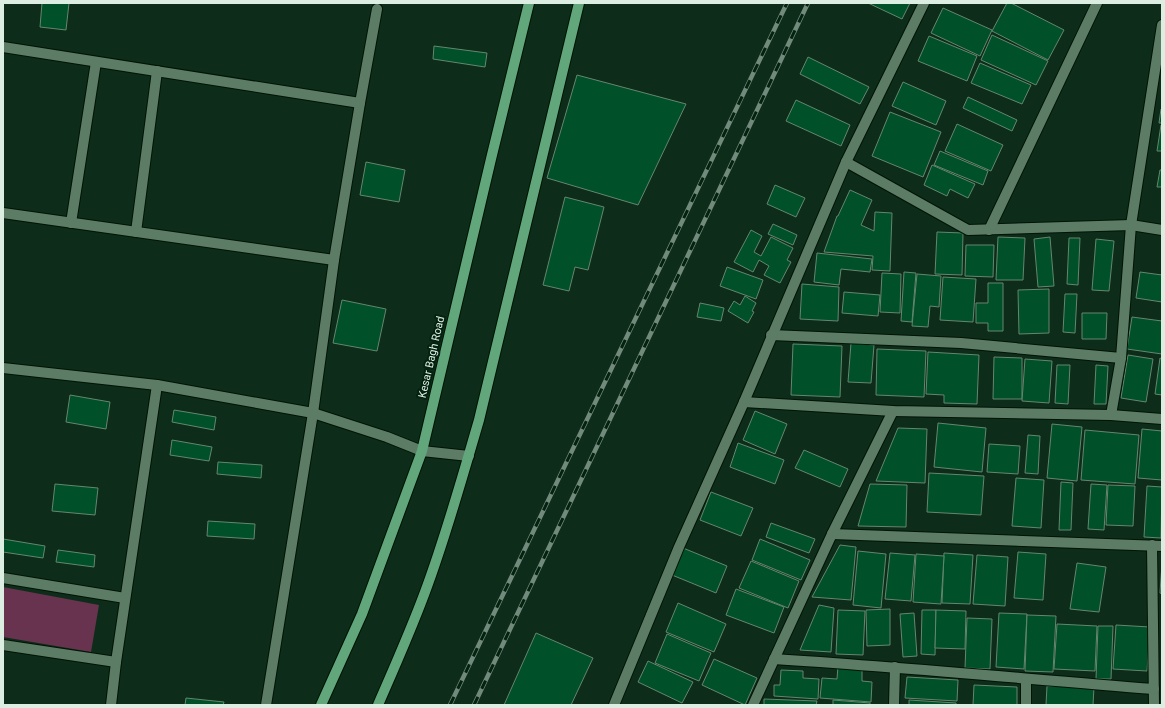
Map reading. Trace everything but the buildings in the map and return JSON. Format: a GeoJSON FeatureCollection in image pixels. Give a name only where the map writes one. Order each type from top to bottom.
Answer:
{"type":"FeatureCollection","features":[{"type":"Feature","properties":{"kind":"main road","name":"Kesar Bagh Road"},"geometry":{"type":"LineString","coordinates":[[321,705],[362,614],[422,451],[529,3]]}},
{"type":"Feature","properties":{"kind":"main road"},"geometry":{"type":"LineString","coordinates":[[378,705],[425,593],[451,516],[481,412],[579,3]]}},
{"type":"Feature","properties":{"kind":"street"},"geometry":{"type":"LineString","coordinates":[[614,705],[679,547],[744,402],[771,335],[846,162],[924,3]]}},
{"type":"Feature","properties":{"kind":"street"},"geometry":{"type":"LineString","coordinates":[[990,230],[1097,3]]}},
{"type":"Feature","properties":{"kind":"street"},"geometry":{"type":"LineString","coordinates":[[266,705],[312,413],[334,260],[377,9]]}},
{"type":"Feature","properties":{"kind":"street"},"geometry":{"type":"LineString","coordinates":[[1111,415],[1121,358],[1130,225],[1162,25]]}},
{"type":"Feature","properties":{"kind":"street"},"geometry":{"type":"LineString","coordinates":[[3,47],[360,103]]}},
{"type":"Feature","properties":{"kind":"street"},"geometry":{"type":"LineString","coordinates":[[71,223],[96,62]]}},
{"type":"Feature","properties":{"kind":"street"},"geometry":{"type":"LineString","coordinates":[[136,232],[157,72]]}},
{"type":"Feature","properties":{"kind":"street"},"geometry":{"type":"LineString","coordinates":[[846,162],[968,230],[1130,225],[1162,230]]}},
{"type":"Feature","properties":{"kind":"street"},"geometry":{"type":"LineString","coordinates":[[3,213],[334,260]]}},
{"type":"Feature","properties":{"kind":"street"},"geometry":{"type":"LineString","coordinates":[[771,335],[961,343],[1121,358]]}},
{"type":"Feature","properties":{"kind":"street"},"geometry":{"type":"LineString","coordinates":[[3,368],[157,385],[312,413],[387,437],[422,451],[468,456]]}},
{"type":"Feature","properties":{"kind":"street"},"geometry":{"type":"LineString","coordinates":[[111,705],[125,598],[157,385]]}},
{"type":"Feature","properties":{"kind":"street"},"geometry":{"type":"LineString","coordinates":[[744,402],[893,411],[1111,415],[1162,419]]}},
{"type":"Feature","properties":{"kind":"street"},"geometry":{"type":"LineString","coordinates":[[753,705],[832,534],[893,411]]}},
{"type":"Feature","properties":{"kind":"street"},"geometry":{"type":"LineString","coordinates":[[832,534],[1157,546],[1154,705]]}},
{"type":"Feature","properties":{"kind":"street"},"geometry":{"type":"LineString","coordinates":[[3,578],[125,598]]}},
{"type":"Feature","properties":{"kind":"street"},"geometry":{"type":"LineString","coordinates":[[3,646],[116,662]]}},
{"type":"Feature","properties":{"kind":"street"},"geometry":{"type":"LineString","coordinates":[[774,659],[895,667],[1154,689]]}},
{"type":"Feature","properties":{"kind":"street"},"geometry":{"type":"LineString","coordinates":[[894,705],[895,667]]}},
{"type":"Feature","properties":{"kind":"street"},"geometry":{"type":"LineString","coordinates":[[1026,679],[1026,705]]}},
{"type":"Feature","properties":{"kind":"shaded area"},"geometry":{"type":"Polygon","coordinates":[[[3,587],[99,605],[91,652],[3,637],[3,587]]]}},
{"type":"Feature","properties":{"kind":"railway"},"geometry":{"type":"LineString","coordinates":[[450,705],[787,3]]}},
{"type":"Feature","properties":{"kind":"railway"},"geometry":{"type":"LineString","coordinates":[[474,705],[808,3]]}}]}
